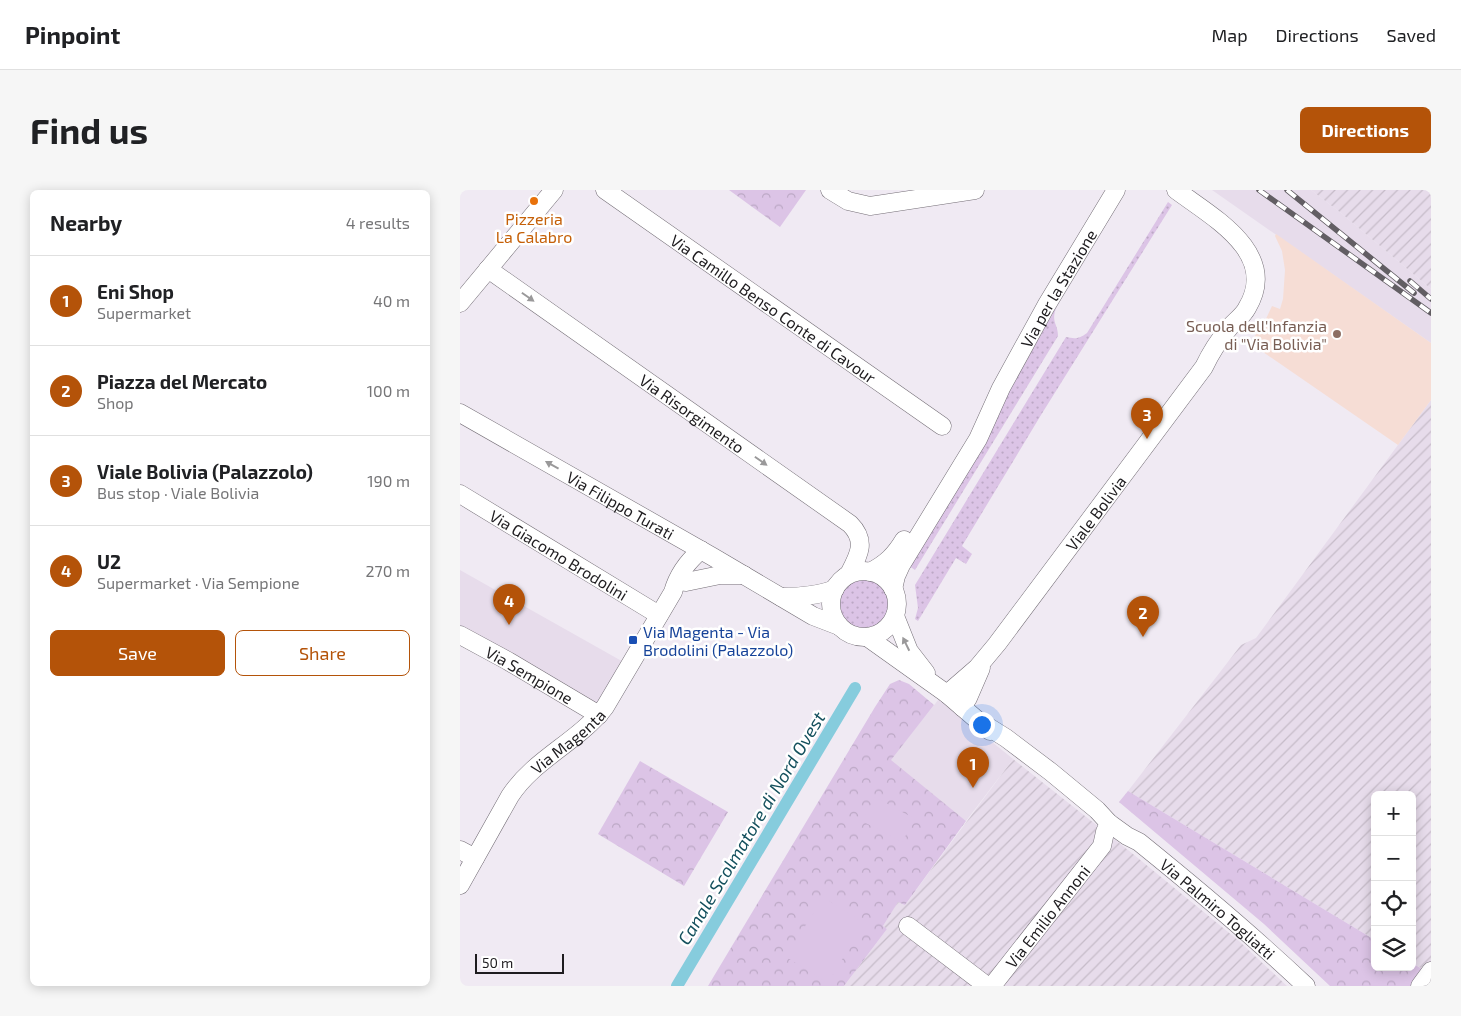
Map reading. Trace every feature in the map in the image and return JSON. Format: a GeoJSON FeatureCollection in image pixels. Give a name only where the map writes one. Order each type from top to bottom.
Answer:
{"type":"FeatureCollection","features":[{"type":"Feature","properties":{"kind":"street"},"geometry":{"type":"LineString","coordinates":[[461,299],[554,190]]}},
{"type":"Feature","properties":{"kind":"street","name":"Via Camillo Benso Conte di Cavour"},"geometry":{"type":"LineString","coordinates":[[605,190],[942,426]]}},
{"type":"Feature","properties":{"kind":"street"},"geometry":{"type":"LineString","coordinates":[[830,190],[848,201],[870,206],[975,190]]}},
{"type":"Feature","properties":{"kind":"street","name":"Via per la Stazione"},"geometry":{"type":"LineString","coordinates":[[893,589],[900,565],[978,439],[1001,388],[1046,306],[1116,190]]}},
{"type":"Feature","properties":{"kind":"street","name":"Viale Bolivia"},"geometry":{"type":"LineString","coordinates":[[947,694],[986,658],[1204,366],[1217,343],[1249,304],[1254,289],[1254,266],[1247,250],[1233,235],[1176,190]]}},
{"type":"Feature","properties":{"kind":"street","name":"Via Risorgimento"},"geometry":{"type":"LineString","coordinates":[[488,269],[850,524],[858,531],[860,538],[856,560],[849,574]]}},
{"type":"Feature","properties":{"kind":"street","name":"Via per la Stazione"},"geometry":{"type":"LineString","coordinates":[[870,572],[881,566],[898,550],[969,434],[1001,388]]}},
{"type":"Feature","properties":{"kind":"street","name":"Via Filippo Turati"},"geometry":{"type":"LineString","coordinates":[[460,413],[707,553],[813,616],[839,626]]}},
{"type":"Feature","properties":{"kind":"street","name":"Via Giacomo Brodolini"},"geometry":{"type":"LineString","coordinates":[[460,494],[659,615]]}},
{"type":"Feature","properties":{"kind":"street","name":"Via Magenta"},"geometry":{"type":"LineString","coordinates":[[460,885],[467,854],[519,782],[599,715],[659,615],[679,587],[676,580],[682,570],[690,559],[707,553]]}},
{"type":"Feature","properties":{"kind":"street"},"geometry":{"type":"LineString","coordinates":[[870,572],[882,576],[893,589],[897,602],[895,616],[884,630],[876,635],[867,637],[852,635],[839,626],[834,618],[831,607],[835,589],[849,574],[870,572]]}},
{"type":"Feature","properties":{"kind":"street"},"geometry":{"type":"LineString","coordinates":[[679,587],[720,575],[744,576]]}},
{"type":"Feature","properties":{"kind":"street"},"geometry":{"type":"LineString","coordinates":[[780,597],[802,597],[835,589]]}},
{"type":"Feature","properties":{"kind":"street","name":"Via Palmiro Togliatti"},"geometry":{"type":"LineString","coordinates":[[895,616],[909,651],[925,672],[947,694],[1051,772],[1097,810],[1109,823],[1126,836],[1139,842],[1214,902],[1306,986]]}},
{"type":"Feature","properties":{"kind":"street","name":"Via Sempione"},"geometry":{"type":"LineString","coordinates":[[460,635],[599,715]]}},
{"type":"Feature","properties":{"kind":"street","name":"Via Palmiro Togliatti"},"geometry":{"type":"LineString","coordinates":[[867,637],[885,652],[947,694]]}},
{"type":"Feature","properties":{"kind":"street","name":"Viale Bolivia"},"geometry":{"type":"LineString","coordinates":[[962,707],[986,658]]}},
{"type":"Feature","properties":{"kind":"street","name":"Via Emilio Annoni"},"geometry":{"type":"LineString","coordinates":[[992,986],[1102,846],[1104,832],[1109,823]]}},
{"type":"Feature","properties":{"kind":"street","name":"Via Palmiro Togliatti"},"geometry":{"type":"LineString","coordinates":[[1126,836],[1135,848],[1238,932],[1296,986]]}},
{"type":"Feature","properties":{"kind":"street","name":"Via Emilio Annoni"},"geometry":{"type":"LineString","coordinates":[[1102,846],[1109,845],[1126,836]]}},
{"type":"Feature","properties":{"kind":"street"},"geometry":{"type":"LineString","coordinates":[[908,926],[987,986]]}},
{"type":"Feature","properties":{"kind":"street"},"geometry":{"type":"LineString","coordinates":[[1420,986],[1431,970]]}},
{"type":"Feature","properties":{"kind":"shaded area"},"geometry":{"type":"Polygon","coordinates":[[[1212,190],[1311,190],[1431,289],[1431,343],[1212,190]]]}},
{"type":"Feature","properties":{"kind":"shaded area"},"geometry":{"type":"Polygon","coordinates":[[[1311,190],[1431,190],[1431,289],[1341,213],[1311,190]]]}},
{"type":"Feature","properties":{"kind":"shaded area","name":"Scuola dell'Infanzia di \"Via Bolivia\""},"geometry":{"type":"Polygon","coordinates":[[[1276,234],[1431,343],[1431,400],[1398,445],[1250,343],[1264,323],[1272,306],[1280,309],[1283,299],[1285,270],[1282,251],[1275,236],[1276,234]]]}},
{"type":"Feature","properties":{"kind":"shaded area"},"geometry":{"type":"Polygon","coordinates":[[[1431,400],[1431,964],[1426,971],[1416,965],[1416,791],[1371,791],[1371,938],[1128,791],[1241,645],[1256,638],[1431,400]]]}},
{"type":"Feature","properties":{"kind":"shaded area"},"geometry":{"type":"Polygon","coordinates":[[[460,570],[627,664],[601,707],[460,631],[460,570]]]}},
{"type":"Feature","properties":{"kind":"shaded area"},"geometry":{"type":"Polygon","coordinates":[[[939,699],[1013,759],[966,821],[890,760],[939,699]]]}},
{"type":"Feature","properties":{"kind":"shaded area"},"geometry":{"type":"Polygon","coordinates":[[[1013,759],[1239,941],[1287,986],[844,986],[887,929],[883,926],[898,901],[905,905],[1013,759]]]}},
{"type":"Feature","properties":{"kind":"green space"},"geometry":{"type":"Polygon","coordinates":[[[729,190],[806,190],[780,227],[729,190]]]}},
{"type":"Feature","properties":{"kind":"green space"},"geometry":{"type":"Polygon","coordinates":[[[1168,202],[1172,205],[962,546],[972,554],[966,564],[956,558],[918,621],[915,619],[918,608],[915,585],[1066,337],[1077,338],[1087,333],[1168,202]]]}},
{"type":"Feature","properties":{"kind":"green space"},"geometry":{"type":"Polygon","coordinates":[[[1057,306],[1054,319],[1058,336],[915,570],[906,564],[978,448],[1057,306]]]}},
{"type":"Feature","properties":{"kind":"green space"},"geometry":{"type":"Polygon","coordinates":[[[859,576],[869,576],[879,580],[887,588],[891,603],[887,618],[879,626],[869,630],[859,630],[849,626],[841,618],[837,608],[837,598],[841,588],[849,580],[859,576]]]}},
{"type":"Feature","properties":{"kind":"green space"},"geometry":{"type":"Polygon","coordinates":[[[899,680],[909,684],[934,705],[891,760],[966,821],[905,905],[898,902],[883,926],[887,929],[844,986],[708,986],[875,707],[890,684],[899,680]]]}},
{"type":"Feature","properties":{"kind":"green space"},"geometry":{"type":"Polygon","coordinates":[[[640,761],[728,812],[684,886],[598,834],[640,761]]]}},
{"type":"Feature","properties":{"kind":"green space"},"geometry":{"type":"Polygon","coordinates":[[[1128,791],[1371,938],[1371,971],[1416,971],[1416,965],[1422,969],[1410,986],[1330,986],[1264,924],[1119,802],[1128,791]]]}},
{"type":"Feature","properties":{"kind":"green space"},"geometry":{"type":"Polygon","coordinates":[[[875,797],[915,819],[902,842],[862,821],[875,797]]]}},
{"type":"Feature","properties":{"kind":"green space"},"geometry":{"type":"Polygon","coordinates":[[[823,897],[864,923],[828,983],[786,957],[823,897]]]}},
{"type":"Feature","properties":{"kind":"waterway","name":"Canale Scolmatore di Nord Ovest"},"geometry":{"type":"LineString","coordinates":[[677,986],[855,688]]}},
{"type":"Feature","properties":{"kind":"railway"},"geometry":{"type":"LineString","coordinates":[[1259,190],[1431,313]]}},
{"type":"Feature","properties":{"kind":"railway"},"geometry":{"type":"LineString","coordinates":[[1287,190],[1414,293]]}},
{"type":"Feature","properties":{"kind":"railway"},"geometry":{"type":"LineString","coordinates":[[1410,281],[1431,299]]}},
{"type":"Feature","properties":{"kind":"place","name":"Pizzeria La Calabro"},"geometry":{"type":"Point","coordinates":[534,201]}},
{"type":"Feature","properties":{"kind":"place","name":"Scuola dell'Infanzia di \"Via Bolivia\""},"geometry":{"type":"Point","coordinates":[1337,334]}},
{"type":"Feature","properties":{"kind":"place","name":"Viale Bolivia (Palazzolo)"},"geometry":{"type":"Point","coordinates":[1147,439]}},
{"type":"Feature","properties":{"kind":"place","name":"U2"},"geometry":{"type":"Point","coordinates":[509,625]}},
{"type":"Feature","properties":{"kind":"place","name":"Piazza del Mercato"},"geometry":{"type":"Point","coordinates":[1143,637]}},
{"type":"Feature","properties":{"kind":"place","name":"Via Magenta - Via Brodolini (Palazzolo)"},"geometry":{"type":"Point","coordinates":[633,640]}},
{"type":"Feature","properties":{"kind":"place","name":"Eni Shop"},"geometry":{"type":"Point","coordinates":[973,788]}}]}
